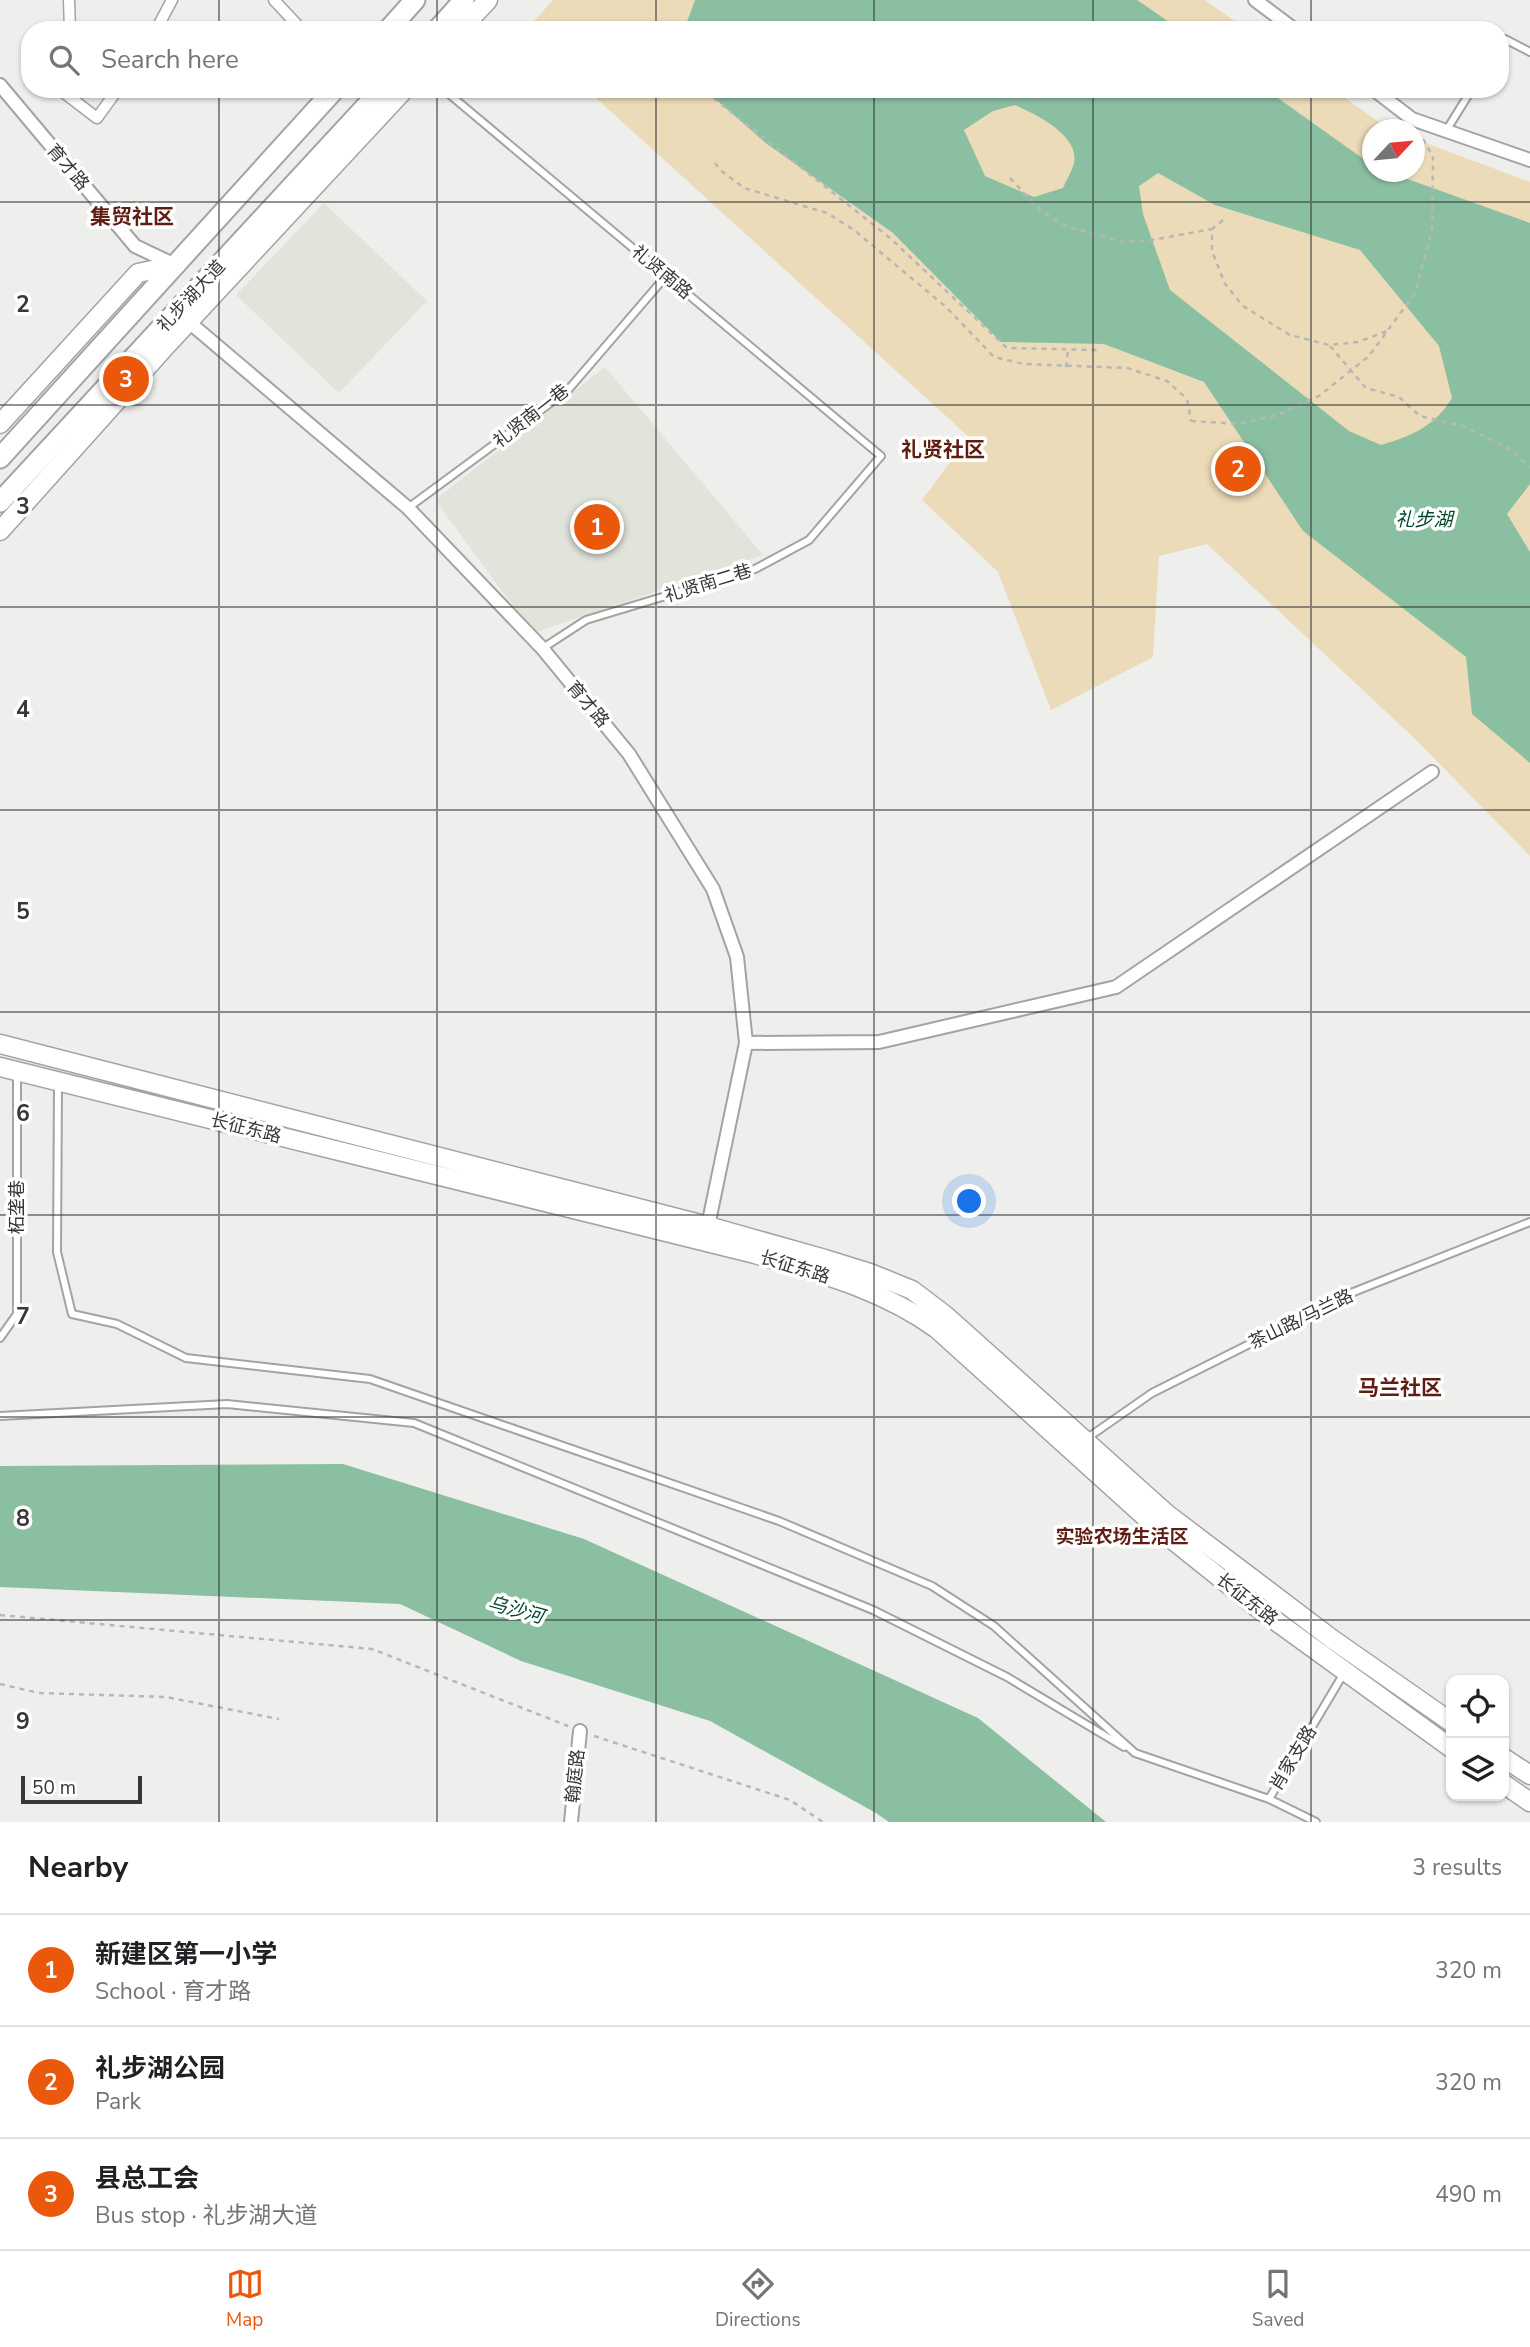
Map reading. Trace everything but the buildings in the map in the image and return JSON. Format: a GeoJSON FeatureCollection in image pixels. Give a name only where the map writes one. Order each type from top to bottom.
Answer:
{"type":"FeatureCollection","features":[{"type":"Feature","properties":{"kind":"main road"},"geometry":{"type":"LineString","coordinates":[[396,21],[415,0]]}},
{"type":"Feature","properties":{"kind":"main road"},"geometry":{"type":"LineString","coordinates":[[445,21],[464,0]]}},
{"type":"Feature","properties":{"kind":"main road"},"geometry":{"type":"LineString","coordinates":[[468,21],[488,0]]}},
{"type":"Feature","properties":{"kind":"main road","name":"礼步湖大道"},"geometry":{"type":"LineString","coordinates":[[0,458],[327,98]]}},
{"type":"Feature","properties":{"kind":"main road","name":"礼步湖大道"},"geometry":{"type":"LineString","coordinates":[[0,502],[183,317],[374,98]]}},
{"type":"Feature","properties":{"kind":"main road"},"geometry":{"type":"LineString","coordinates":[[0,531],[183,317],[396,98]]}},
{"type":"Feature","properties":{"kind":"main road"},"geometry":{"type":"LineString","coordinates":[[0,424],[138,273],[176,265]]}},
{"type":"Feature","properties":{"kind":"main road","name":"长征东路"},"geometry":{"type":"LineString","coordinates":[[0,1044],[708,1226],[870,1273],[912,1290],[945,1315],[1167,1514],[1332,1639],[1446,1719]]}},
{"type":"Feature","properties":{"kind":"main road","name":"长征东路"},"geometry":{"type":"LineString","coordinates":[[8,1069],[755,1254],[863,1287],[912,1311],[937,1329],[1154,1525],[1259,1609],[1446,1744]]}},
{"type":"Feature","properties":{"kind":"main road"},"geometry":{"type":"LineString","coordinates":[[1509,1761],[1530,1775]]}},
{"type":"Feature","properties":{"kind":"main road"},"geometry":{"type":"LineString","coordinates":[[1509,1787],[1530,1802]]}},
{"type":"Feature","properties":{"kind":"street"},"geometry":{"type":"LineString","coordinates":[[69,0],[70,21]]}},
{"type":"Feature","properties":{"kind":"street"},"geometry":{"type":"LineString","coordinates":[[161,21],[172,0]]}},
{"type":"Feature","properties":{"kind":"street"},"geometry":{"type":"LineString","coordinates":[[274,0],[294,21]]}},
{"type":"Feature","properties":{"kind":"street"},"geometry":{"type":"LineString","coordinates":[[1255,0],[1283,21]]}},
{"type":"Feature","properties":{"kind":"street","name":"育才路"},"geometry":{"type":"LineString","coordinates":[[0,85],[135,246],[176,265]]}},
{"type":"Feature","properties":{"kind":"street"},"geometry":{"type":"LineString","coordinates":[[71,98],[97,118],[111,98]]}},
{"type":"Feature","properties":{"kind":"street"},"geometry":{"type":"LineString","coordinates":[[1385,98],[1412,119],[1530,160]]}},
{"type":"Feature","properties":{"kind":"street","name":"育才路"},"geometry":{"type":"LineString","coordinates":[[183,317],[408,508],[541,648],[629,754],[713,889],[737,957],[746,1043],[708,1226]]}},
{"type":"Feature","properties":{"kind":"street"},"geometry":{"type":"LineString","coordinates":[[746,1043],[879,1042],[1116,987],[1432,772]]}},
{"type":"Feature","properties":{"kind":"street","name":"翰庭路"},"geometry":{"type":"LineString","coordinates":[[571,1822],[580,1731]]}},
{"type":"Feature","properties":{"kind":"lane"},"geometry":{"type":"LineString","coordinates":[[1509,41],[1530,52]]}},
{"type":"Feature","properties":{"kind":"lane","name":"礼贤南路"},"geometry":{"type":"LineString","coordinates":[[454,98],[881,456]]}},
{"type":"Feature","properties":{"kind":"lane"},"geometry":{"type":"LineString","coordinates":[[1446,131],[1466,98]]}},
{"type":"Feature","properties":{"kind":"lane","name":"礼贤南一巷"},"geometry":{"type":"LineString","coordinates":[[408,508],[568,390],[666,276]]}},
{"type":"Feature","properties":{"kind":"lane","name":"礼贤南二巷"},"geometry":{"type":"LineString","coordinates":[[541,648],[586,620],[755,569],[809,540],[881,456]]}},
{"type":"Feature","properties":{"kind":"lane","name":"柘垄巷"},"geometry":{"type":"LineString","coordinates":[[0,1338],[17,1314],[8,1069]]}},
{"type":"Feature","properties":{"kind":"lane"},"geometry":{"type":"LineString","coordinates":[[58,1082],[57,1252],[72,1314],[117,1324],[186,1358],[370,1378],[779,1521],[932,1586],[994,1626],[1135,1753]]}},
{"type":"Feature","properties":{"kind":"lane","name":"茶山路/马兰路"},"geometry":{"type":"LineString","coordinates":[[1085,1440],[1152,1393],[1351,1293],[1530,1222]]}},
{"type":"Feature","properties":{"kind":"lane"},"geometry":{"type":"LineString","coordinates":[[0,1416],[227,1404],[414,1423],[873,1610],[1007,1677],[1135,1753],[1269,1799]]}},
{"type":"Feature","properties":{"kind":"lane","name":"肖家支路"},"geometry":{"type":"LineString","coordinates":[[1316,1822],[1269,1799],[1345,1671]]}},
{"type":"Feature","properties":{"kind":"path"},"geometry":{"type":"LineString","coordinates":[[714,98],[890,239],[1007,348],[1098,350]]}},
{"type":"Feature","properties":{"kind":"path"},"geometry":{"type":"LineString","coordinates":[[715,163],[744,188],[827,213],[854,230],[946,307],[994,357],[1024,364],[1127,368],[1167,381],[1187,399],[1191,421],[1239,424],[1277,415],[1319,396],[1368,356],[1415,293],[1432,230],[1433,157]]}},
{"type":"Feature","properties":{"kind":"path"},"geometry":{"type":"LineString","coordinates":[[1010,178],[1041,211],[1068,227],[1123,242],[1152,240],[1212,229],[1223,220]]}},
{"type":"Feature","properties":{"kind":"path"},"geometry":{"type":"LineString","coordinates":[[1212,229],[1212,251],[1224,284],[1243,306],[1290,335],[1329,345],[1358,342],[1387,331]]}},
{"type":"Feature","properties":{"kind":"path"},"geometry":{"type":"LineString","coordinates":[[1329,345],[1366,388],[1399,397],[1420,416],[1464,426],[1508,448],[1530,467]]}},
{"type":"Feature","properties":{"kind":"path"},"geometry":{"type":"LineString","coordinates":[[1066,367],[1068,351]]}},
{"type":"Feature","properties":{"kind":"path"},"geometry":{"type":"LineString","coordinates":[[0,1615],[372,1649],[580,1731],[790,1800],[823,1822]]}},
{"type":"Feature","properties":{"kind":"path"},"geometry":{"type":"LineString","coordinates":[[0,1684],[39,1693],[166,1697],[279,1719]]}},
{"type":"Feature","properties":{"kind":"shaded area"},"geometry":{"type":"Polygon","coordinates":[[[553,0],[1205,0],[1234,21],[534,21],[553,0]]]}},
{"type":"Feature","properties":{"kind":"shaded area"},"geometry":{"type":"Polygon","coordinates":[[[596,98],[1345,98],[1375,119],[1362,119],[1362,182],[1425,182],[1425,143],[1530,182],[1530,856],[1414,738],[1207,544],[1159,556],[1153,657],[1051,710],[998,572],[922,500],[969,437],[596,98]]]}},
{"type":"Feature","properties":{"kind":"shaded area"},"geometry":{"type":"Polygon","coordinates":[[[324,203],[427,301],[339,393],[236,295],[324,203]]]}},
{"type":"Feature","properties":{"kind":"shaded area"},"geometry":{"type":"Polygon","coordinates":[[[605,367],[763,555],[533,633],[435,500],[605,367]]]}},
{"type":"Feature","properties":{"kind":"water"},"geometry":{"type":"Polygon","coordinates":[[[695,0],[1137,0],[1168,21],[687,21],[695,0]]]}},
{"type":"Feature","properties":{"kind":"water","name":"礼步湖"},"geometry":{"type":"Polygon","coordinates":[[[714,98],[1278,98],[1362,158],[1362,182],[1416,182],[1530,223],[1530,484],[1507,514],[1530,552],[1530,763],[1472,714],[1466,657],[1303,531],[1204,382],[1104,344],[1001,342],[893,233],[767,144],[714,98]],[[1015,105],[993,111],[964,130],[985,176],[1034,197],[1063,188],[1074,163],[1070,143],[1054,127],[1015,105]],[[1158,173],[1139,186],[1143,214],[1170,290],[1349,431],[1381,445],[1422,429],[1438,416],[1452,398],[1439,346],[1360,250],[1215,205],[1158,173]]]}},
{"type":"Feature","properties":{"kind":"water","name":"乌沙河"},"geometry":{"type":"Polygon","coordinates":[[[343,1464],[584,1539],[978,1718],[1106,1822],[889,1822],[710,1721],[521,1661],[400,1604],[0,1587],[0,1466],[343,1464]]]}},
{"type":"Feature","properties":{"kind":"place","name":"县总工会"},"geometry":{"type":"Point","coordinates":[126,379]}},
{"type":"Feature","properties":{"kind":"place","name":"礼步湖公园"},"geometry":{"type":"Point","coordinates":[1238,469]}},
{"type":"Feature","properties":{"kind":"place","name":"新建区第一小学"},"geometry":{"type":"Point","coordinates":[597,527]}},
{"type":"Feature","properties":{"kind":"district","name":"集贸社区"},"geometry":{"type":"Point","coordinates":[132,217]}},
{"type":"Feature","properties":{"kind":"district","name":"礼贤社区"},"geometry":{"type":"Point","coordinates":[943,450]}},
{"type":"Feature","properties":{"kind":"district","name":"马兰社区"},"geometry":{"type":"Point","coordinates":[1400,1388]}},
{"type":"Feature","properties":{"kind":"district","name":"实验农场生活区"},"geometry":{"type":"Point","coordinates":[1122,1536]}}]}
